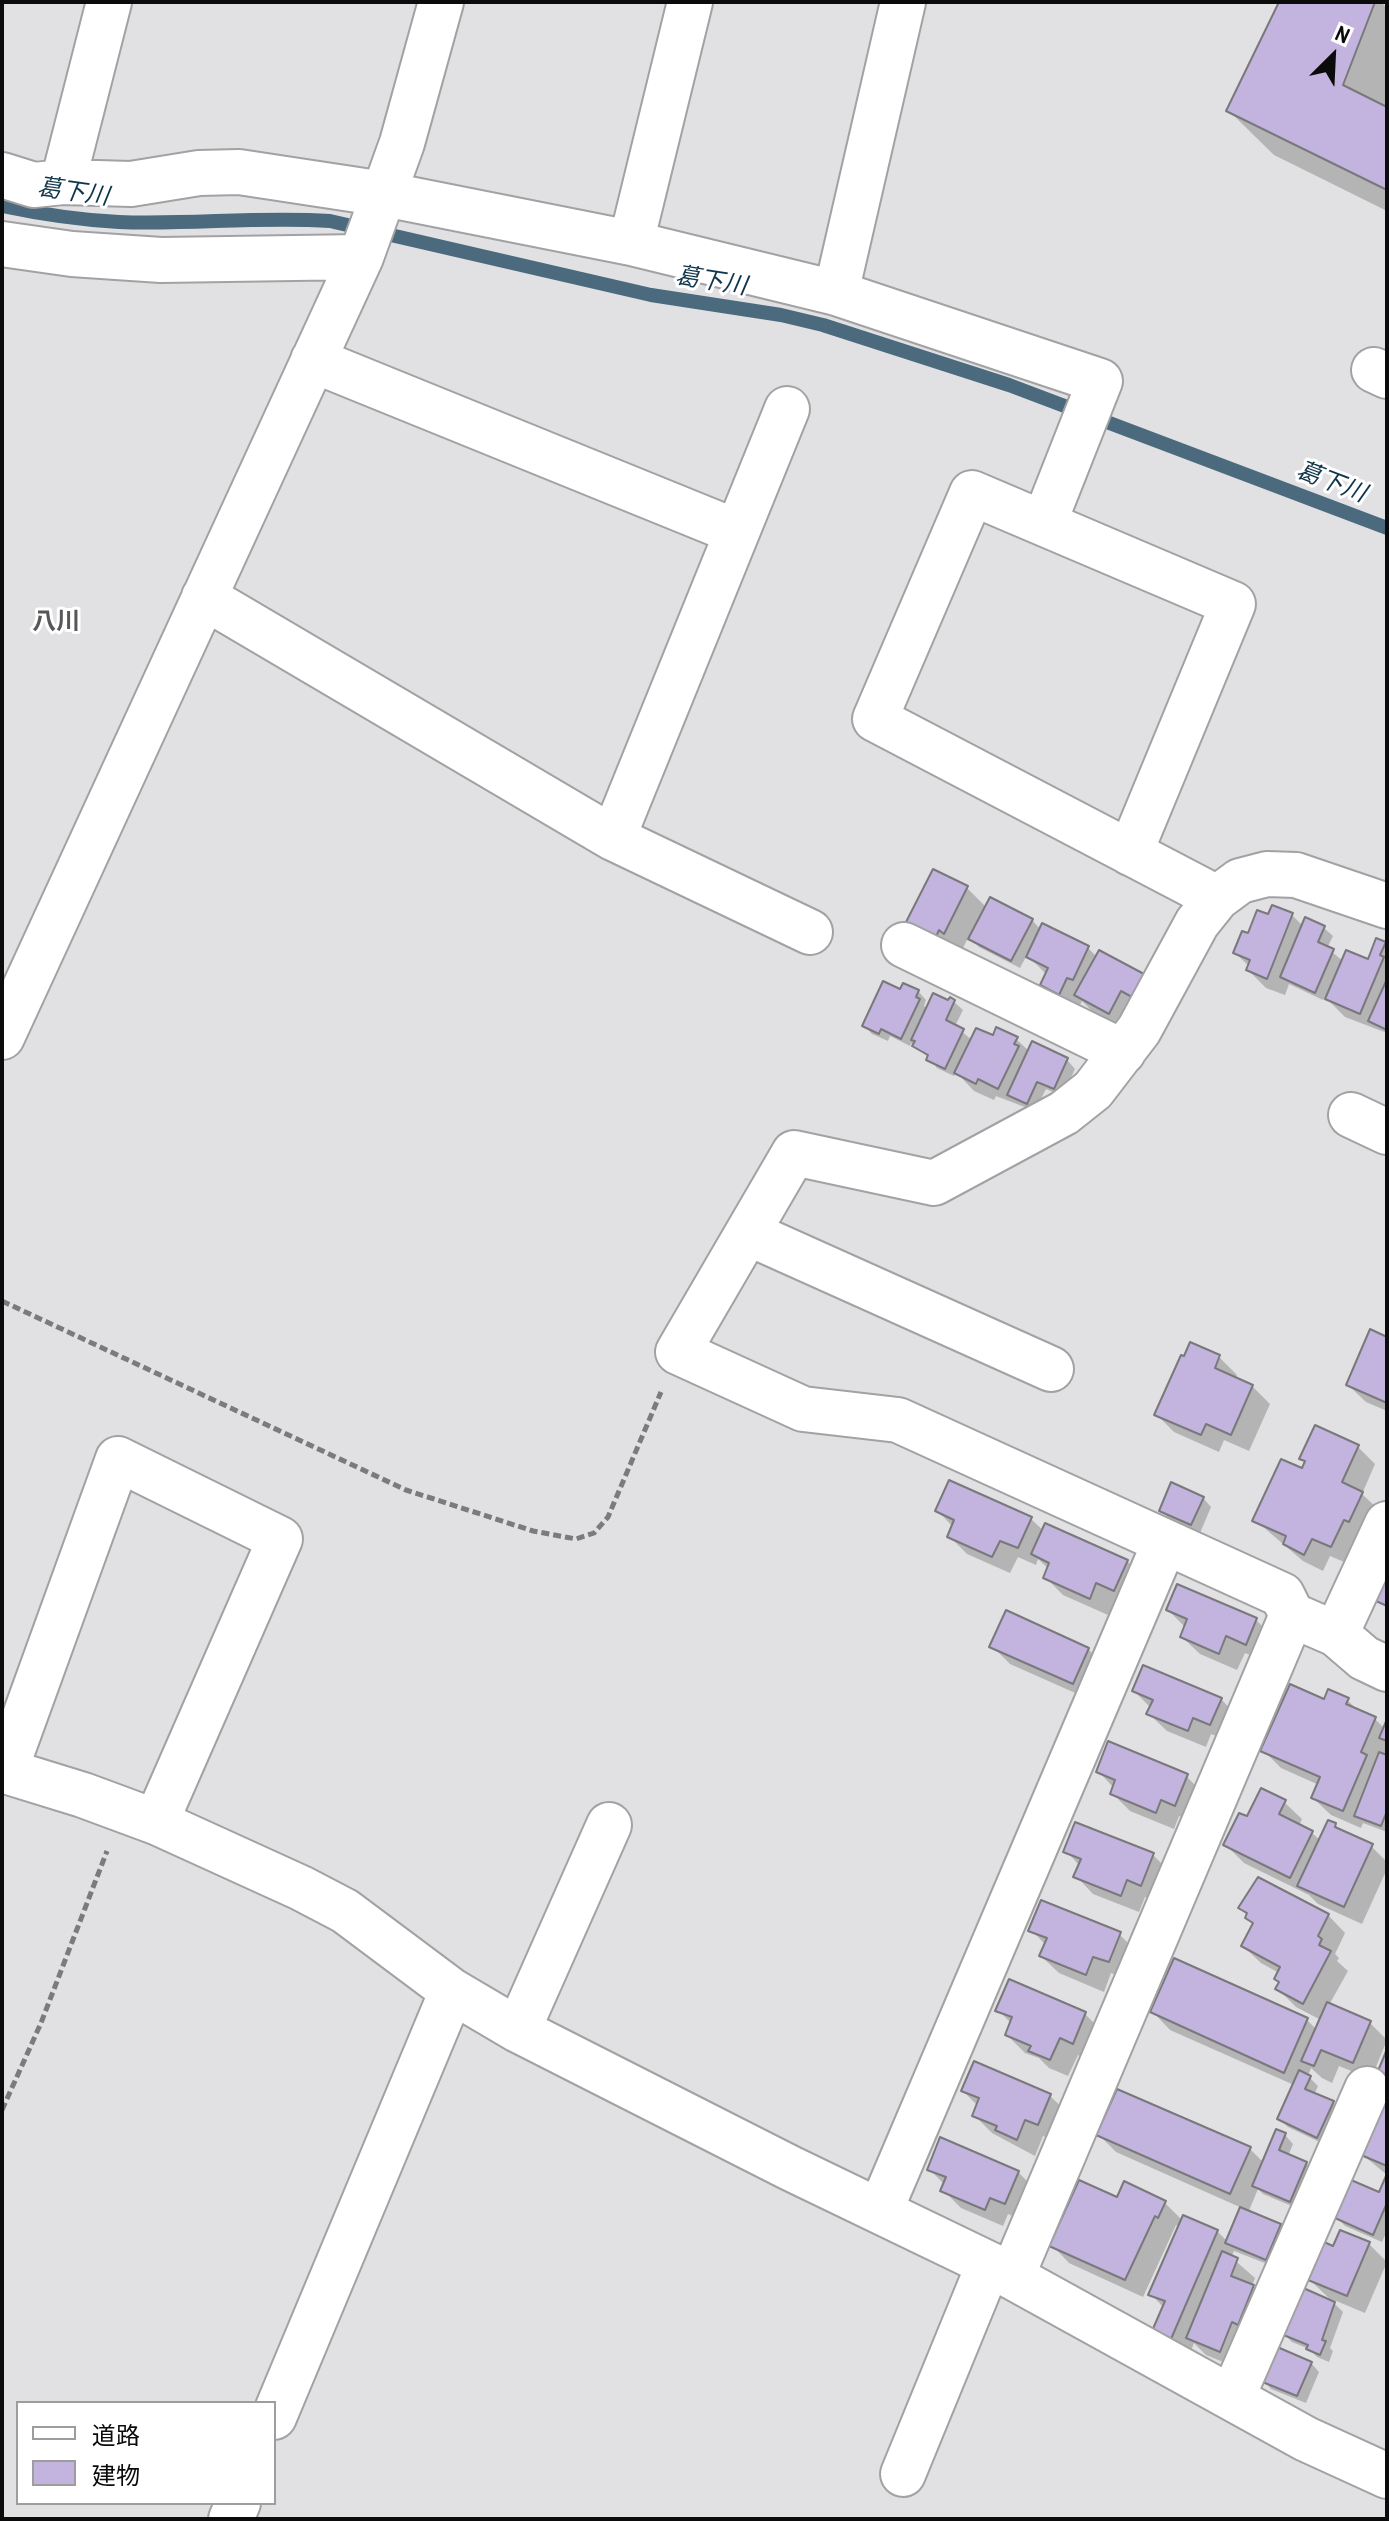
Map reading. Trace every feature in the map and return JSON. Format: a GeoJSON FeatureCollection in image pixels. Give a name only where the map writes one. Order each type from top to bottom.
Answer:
{"type":"FeatureCollection","features":[{"type":"Feature","properties":{"kind":"street"},"geometry":{"type":"LineString","coordinates":[[63,182],[109,2]]}},
{"type":"Feature","properties":{"kind":"street"},"geometry":{"type":"LineString","coordinates":[[2,1037],[361,257],[402,143],[441,2]]}},
{"type":"Feature","properties":{"kind":"street"},"geometry":{"type":"LineString","coordinates":[[631,243],[690,2]]}},
{"type":"Feature","properties":{"kind":"street"},"geometry":{"type":"LineString","coordinates":[[836,293],[903,2]]}},
{"type":"Feature","properties":{"kind":"street"},"geometry":{"type":"LineString","coordinates":[[2,175],[34,185],[63,182],[131,184],[199,173],[239,172],[384,194],[631,243],[836,293],[1100,381],[1044,523]]}},
{"type":"Feature","properties":{"kind":"street"},"geometry":{"type":"LineString","coordinates":[[2,244],[72,254],[161,260],[361,257]]}},
{"type":"Feature","properties":{"kind":"street"},"geometry":{"type":"LineString","coordinates":[[313,360],[737,532]]}},
{"type":"Feature","properties":{"kind":"street"},"geometry":{"type":"LineString","coordinates":[[613,838],[787,409]]}},
{"type":"Feature","properties":{"kind":"street"},"geometry":{"type":"LineString","coordinates":[[1130,853],[1233,604],[972,493],[875,719],[1130,853],[1217,898]]}},
{"type":"Feature","properties":{"kind":"street"},"geometry":{"type":"LineString","coordinates":[[204,597],[613,838],[810,932]]}},
{"type":"Feature","properties":{"kind":"street"},"geometry":{"type":"LineString","coordinates":[[1387,906],[1296,875],[1267,874],[1240,881],[1217,898],[1197,923],[1139,1030],[1093,1090],[1064,1113],[934,1183],[794,1153],[678,1352],[803,1409],[898,1420],[1282,1595],[1292,1615],[1336,1634],[1364,1658],[1387,1669]]}},
{"type":"Feature","properties":{"kind":"street"},"geometry":{"type":"LineString","coordinates":[[904,945],[1123,1052]]}},
{"type":"Feature","properties":{"kind":"street"},"geometry":{"type":"LineString","coordinates":[[748,1233],[1051,1369]]}},
{"type":"Feature","properties":{"kind":"street"},"geometry":{"type":"LineString","coordinates":[[139,1816],[280,1539],[118,1459],[3,1770],[139,1816],[301,1888],[345,1911],[452,1991],[518,2030],[589,2068],[1001,2270],[1306,2439],[1387,2476]]}},
{"type":"Feature","properties":{"kind":"street"},"geometry":{"type":"LineString","coordinates":[[1336,1634],[1387,1524]]}},
{"type":"Feature","properties":{"kind":"street"},"geometry":{"type":"LineString","coordinates":[[880,2211],[1165,1542]]}},
{"type":"Feature","properties":{"kind":"street"},"geometry":{"type":"LineString","coordinates":[[903,2474],[1001,2270],[1292,1615]]}},
{"type":"Feature","properties":{"kind":"street"},"geometry":{"type":"LineString","coordinates":[[518,2030],[609,1825]]}},
{"type":"Feature","properties":{"kind":"street"},"geometry":{"type":"LineString","coordinates":[[276,2412],[452,1991]]}},
{"type":"Feature","properties":{"kind":"street"},"geometry":{"type":"LineString","coordinates":[[1232,2398],[1367,2089]]}},
{"type":"Feature","properties":{"kind":"path"},"geometry":{"type":"LineString","coordinates":[[2,1301],[406,1490],[533,1531],[576,1539],[594,1533],[608,1517],[678,1352]]}},
{"type":"Feature","properties":{"kind":"path"},"geometry":{"type":"LineString","coordinates":[[2,2110],[139,1816]]}},
{"type":"Feature","properties":{"kind":"building"},"geometry":{"type":"Polygon","coordinates":[[[1279,2],[1375,2],[1343,85],[1387,107],[1387,190],[1226,111],[1279,2]]]}},
{"type":"Feature","properties":{"kind":"building"},"geometry":{"type":"Polygon","coordinates":[[[933,869],[968,886],[944,934],[939,930],[935,939],[905,924],[933,869]]]}},
{"type":"Feature","properties":{"kind":"building"},"geometry":{"type":"Polygon","coordinates":[[[990,897],[1033,919],[1011,961],[968,939],[990,897]]]}},
{"type":"Feature","properties":{"kind":"building"},"geometry":{"type":"Polygon","coordinates":[[[1272,905],[1293,913],[1267,979],[1246,970],[1250,960],[1233,953],[1242,931],[1248,933],[1257,910],[1268,914],[1272,905]]]}},
{"type":"Feature","properties":{"kind":"building"},"geometry":{"type":"Polygon","coordinates":[[[1305,917],[1325,926],[1318,942],[1334,949],[1315,993],[1280,977],[1305,917]]]}},
{"type":"Feature","properties":{"kind":"building"},"geometry":{"type":"Polygon","coordinates":[[[1042,923],[1089,946],[1073,980],[1067,978],[1059,995],[1040,985],[1048,968],[1026,957],[1042,923]]]}},
{"type":"Feature","properties":{"kind":"building"},"geometry":{"type":"Polygon","coordinates":[[[1376,938],[1386,942],[1380,955],[1384,957],[1360,1014],[1325,999],[1346,950],[1368,959],[1376,938]]]}},
{"type":"Feature","properties":{"kind":"building"},"geometry":{"type":"Polygon","coordinates":[[[1099,950],[1144,974],[1132,997],[1121,991],[1109,1014],[1074,995],[1099,950]]]}},
{"type":"Feature","properties":{"kind":"building"},"geometry":{"type":"Polygon","coordinates":[[[1387,979],[1387,1030],[1368,1021],[1387,979]]]}},
{"type":"Feature","properties":{"kind":"building"},"geometry":{"type":"Polygon","coordinates":[[[883,981],[900,989],[903,983],[919,990],[916,997],[920,999],[901,1039],[881,1029],[879,1034],[862,1026],[883,981]]]}},
{"type":"Feature","properties":{"kind":"building"},"geometry":{"type":"Polygon","coordinates":[[[933,993],[955,1000],[946,1020],[964,1029],[945,1069],[926,1060],[928,1055],[912,1046],[915,1041],[911,1040],[933,993]]]}},
{"type":"Feature","properties":{"kind":"building"},"geometry":{"type":"Polygon","coordinates":[[[996,1027],[1018,1037],[1014,1044],[1019,1046],[998,1089],[978,1079],[976,1084],[954,1073],[976,1028],[993,1035],[996,1027]]]}},
{"type":"Feature","properties":{"kind":"building"},"geometry":{"type":"Polygon","coordinates":[[[1032,1041],[1068,1058],[1054,1089],[1037,1082],[1027,1104],[1007,1095],[1032,1041]]]}},
{"type":"Feature","properties":{"kind":"building"},"geometry":{"type":"Polygon","coordinates":[[[1370,1329],[1387,1337],[1387,1403],[1346,1385],[1370,1329]]]}},
{"type":"Feature","properties":{"kind":"building"},"geometry":{"type":"Polygon","coordinates":[[[1190,1342],[1220,1355],[1215,1368],[1253,1385],[1231,1435],[1206,1424],[1201,1435],[1154,1415],[1190,1342]]]}},
{"type":"Feature","properties":{"kind":"building"},"geometry":{"type":"Polygon","coordinates":[[[1315,1425],[1359,1445],[1342,1482],[1363,1492],[1349,1522],[1344,1520],[1331,1547],[1312,1539],[1304,1555],[1283,1544],[1286,1536],[1252,1521],[1281,1459],[1302,1468],[1305,1461],[1299,1459],[1315,1425]]]}},
{"type":"Feature","properties":{"kind":"building"},"geometry":{"type":"Polygon","coordinates":[[[949,1480],[1032,1517],[1018,1548],[1000,1541],[992,1557],[947,1537],[954,1520],[935,1511],[949,1480]]]}},
{"type":"Feature","properties":{"kind":"building"},"geometry":{"type":"Polygon","coordinates":[[[1171,1482],[1204,1497],[1191,1525],[1159,1511],[1171,1482]]]}},
{"type":"Feature","properties":{"kind":"building"},"geometry":{"type":"Polygon","coordinates":[[[1045,1523],[1128,1560],[1114,1591],[1096,1583],[1090,1599],[1043,1578],[1049,1563],[1031,1554],[1045,1523]]]}},
{"type":"Feature","properties":{"kind":"building"},"geometry":{"type":"Polygon","coordinates":[[[1387,1576],[1387,1606],[1376,1601],[1387,1576]]]}},
{"type":"Feature","properties":{"kind":"building"},"geometry":{"type":"Polygon","coordinates":[[[1177,1584],[1257,1618],[1246,1645],[1226,1636],[1219,1654],[1180,1637],[1187,1619],[1166,1610],[1177,1584]]]}},
{"type":"Feature","properties":{"kind":"building"},"geometry":{"type":"Polygon","coordinates":[[[1006,1610],[1089,1648],[1073,1684],[989,1647],[1006,1610]]]}},
{"type":"Feature","properties":{"kind":"building"},"geometry":{"type":"Polygon","coordinates":[[[1143,1665],[1222,1698],[1210,1725],[1193,1718],[1188,1731],[1146,1714],[1153,1700],[1132,1691],[1143,1665]]]}},
{"type":"Feature","properties":{"kind":"building"},"geometry":{"type":"Polygon","coordinates":[[[1290,1684],[1324,1699],[1328,1689],[1349,1698],[1346,1704],[1376,1717],[1361,1752],[1367,1755],[1343,1811],[1311,1798],[1320,1777],[1260,1751],[1290,1684]]]}},
{"type":"Feature","properties":{"kind":"building"},"geometry":{"type":"Polygon","coordinates":[[[1387,1719],[1387,1741],[1379,1738],[1387,1719]]]}},
{"type":"Feature","properties":{"kind":"building"},"geometry":{"type":"Polygon","coordinates":[[[1108,1741],[1188,1774],[1175,1806],[1161,1800],[1156,1813],[1110,1794],[1115,1780],[1096,1772],[1108,1741]]]}},
{"type":"Feature","properties":{"kind":"building"},"geometry":{"type":"Polygon","coordinates":[[[1379,1752],[1387,1755],[1387,1811],[1381,1826],[1354,1816],[1379,1752]]]}},
{"type":"Feature","properties":{"kind":"building"},"geometry":{"type":"Polygon","coordinates":[[[1261,1788],[1286,1800],[1279,1814],[1313,1831],[1290,1878],[1223,1845],[1239,1813],[1247,1816],[1261,1788]]]}},
{"type":"Feature","properties":{"kind":"building"},"geometry":{"type":"Polygon","coordinates":[[[1328,1820],[1336,1823],[1335,1827],[1373,1844],[1344,1907],[1297,1886],[1328,1820]]]}},
{"type":"Feature","properties":{"kind":"building"},"geometry":{"type":"Polygon","coordinates":[[[1075,1822],[1154,1853],[1141,1886],[1127,1880],[1121,1896],[1073,1877],[1081,1859],[1063,1852],[1075,1822]]]}},
{"type":"Feature","properties":{"kind":"building"},"geometry":{"type":"Polygon","coordinates":[[[1258,1877],[1329,1914],[1318,1936],[1322,1939],[1319,1945],[1331,1951],[1303,2004],[1275,1989],[1279,1982],[1274,1979],[1280,1967],[1241,1946],[1253,1923],[1245,1918],[1247,1913],[1238,1908],[1258,1877]]]}},
{"type":"Feature","properties":{"kind":"building"},"geometry":{"type":"Polygon","coordinates":[[[1041,1900],[1121,1932],[1109,1962],[1093,1957],[1086,1975],[1039,1956],[1047,1938],[1028,1931],[1041,1900]]]}},
{"type":"Feature","properties":{"kind":"building"},"geometry":{"type":"Polygon","coordinates":[[[1174,1958],[1308,2018],[1284,2073],[1150,2012],[1174,1958]]]}},
{"type":"Feature","properties":{"kind":"building"},"geometry":{"type":"Polygon","coordinates":[[[1009,1979],[1086,2012],[1073,2044],[1060,2038],[1050,2060],[1028,2051],[1031,2046],[1005,2035],[1012,2017],[995,2011],[1009,1979]]]}},
{"type":"Feature","properties":{"kind":"building"},"geometry":{"type":"Polygon","coordinates":[[[1327,2002],[1371,2021],[1353,2063],[1321,2050],[1314,2066],[1301,2061],[1327,2002]]]}},
{"type":"Feature","properties":{"kind":"building"},"geometry":{"type":"Polygon","coordinates":[[[1387,2049],[1387,2075],[1378,2071],[1387,2049]]]}},
{"type":"Feature","properties":{"kind":"building"},"geometry":{"type":"Polygon","coordinates":[[[974,2061],[1051,2094],[1038,2125],[1025,2120],[1017,2140],[995,2130],[997,2126],[972,2116],[979,2098],[961,2091],[974,2061]]]}},
{"type":"Feature","properties":{"kind":"building"},"geometry":{"type":"Polygon","coordinates":[[[1299,2070],[1311,2076],[1305,2089],[1334,2101],[1317,2138],[1277,2119],[1299,2070]]]}},
{"type":"Feature","properties":{"kind":"building"},"geometry":{"type":"Polygon","coordinates":[[[1117,2089],[1251,2147],[1230,2194],[1096,2135],[1117,2089]]]}},
{"type":"Feature","properties":{"kind":"building"},"geometry":{"type":"Polygon","coordinates":[[[1383,2103],[1387,2104],[1387,2166],[1361,2155],[1383,2103]]]}},
{"type":"Feature","properties":{"kind":"building"},"geometry":{"type":"Polygon","coordinates":[[[1276,2129],[1286,2133],[1279,2150],[1307,2162],[1290,2202],[1252,2186],[1276,2129]]]}},
{"type":"Feature","properties":{"kind":"building"},"geometry":{"type":"Polygon","coordinates":[[[940,2137],[1019,2171],[1005,2204],[990,2198],[985,2210],[940,2191],[946,2177],[927,2170],[940,2137]]]}},
{"type":"Feature","properties":{"kind":"building"},"geometry":{"type":"Polygon","coordinates":[[[1386,2176],[1387,2203],[1373,2235],[1335,2218],[1351,2180],[1379,2192],[1386,2176]]]}},
{"type":"Feature","properties":{"kind":"building"},"geometry":{"type":"Polygon","coordinates":[[[1079,2180],[1117,2197],[1124,2181],[1166,2201],[1158,2218],[1155,2216],[1125,2280],[1049,2246],[1079,2180]]]}},
{"type":"Feature","properties":{"kind":"building"},"geometry":{"type":"Polygon","coordinates":[[[1240,2207],[1281,2224],[1266,2260],[1225,2243],[1240,2207]]]}},
{"type":"Feature","properties":{"kind":"building"},"geometry":{"type":"Polygon","coordinates":[[[1183,2215],[1218,2230],[1171,2339],[1152,2331],[1165,2301],[1148,2295],[1183,2215]]]}},
{"type":"Feature","properties":{"kind":"building"},"geometry":{"type":"Polygon","coordinates":[[[1340,2230],[1370,2242],[1347,2296],[1308,2280],[1324,2242],[1333,2246],[1340,2230]]]}},
{"type":"Feature","properties":{"kind":"building"},"geometry":{"type":"Polygon","coordinates":[[[1222,2251],[1238,2258],[1231,2276],[1254,2285],[1238,2325],[1232,2322],[1220,2352],[1186,2338],[1222,2251]]]}},
{"type":"Feature","properties":{"kind":"building"},"geometry":{"type":"Polygon","coordinates":[[[1301,2287],[1335,2302],[1320,2355],[1306,2349],[1308,2345],[1281,2334],[1301,2287]]]}},
{"type":"Feature","properties":{"kind":"building"},"geometry":{"type":"Polygon","coordinates":[[[1275,2346],[1312,2362],[1297,2396],[1260,2381],[1275,2346]]]}},
{"type":"Feature","properties":{"kind":"waterway","name":"葛下川"},"geometry":{"type":"LineString","coordinates":[[2,206],[119,222],[330,221],[651,295],[781,315],[823,325],[1009,385],[1387,528]]}},
{"type":"Feature","properties":{"kind":"district","name":"八川"},"geometry":{"type":"Point","coordinates":[56,623]}}]}
